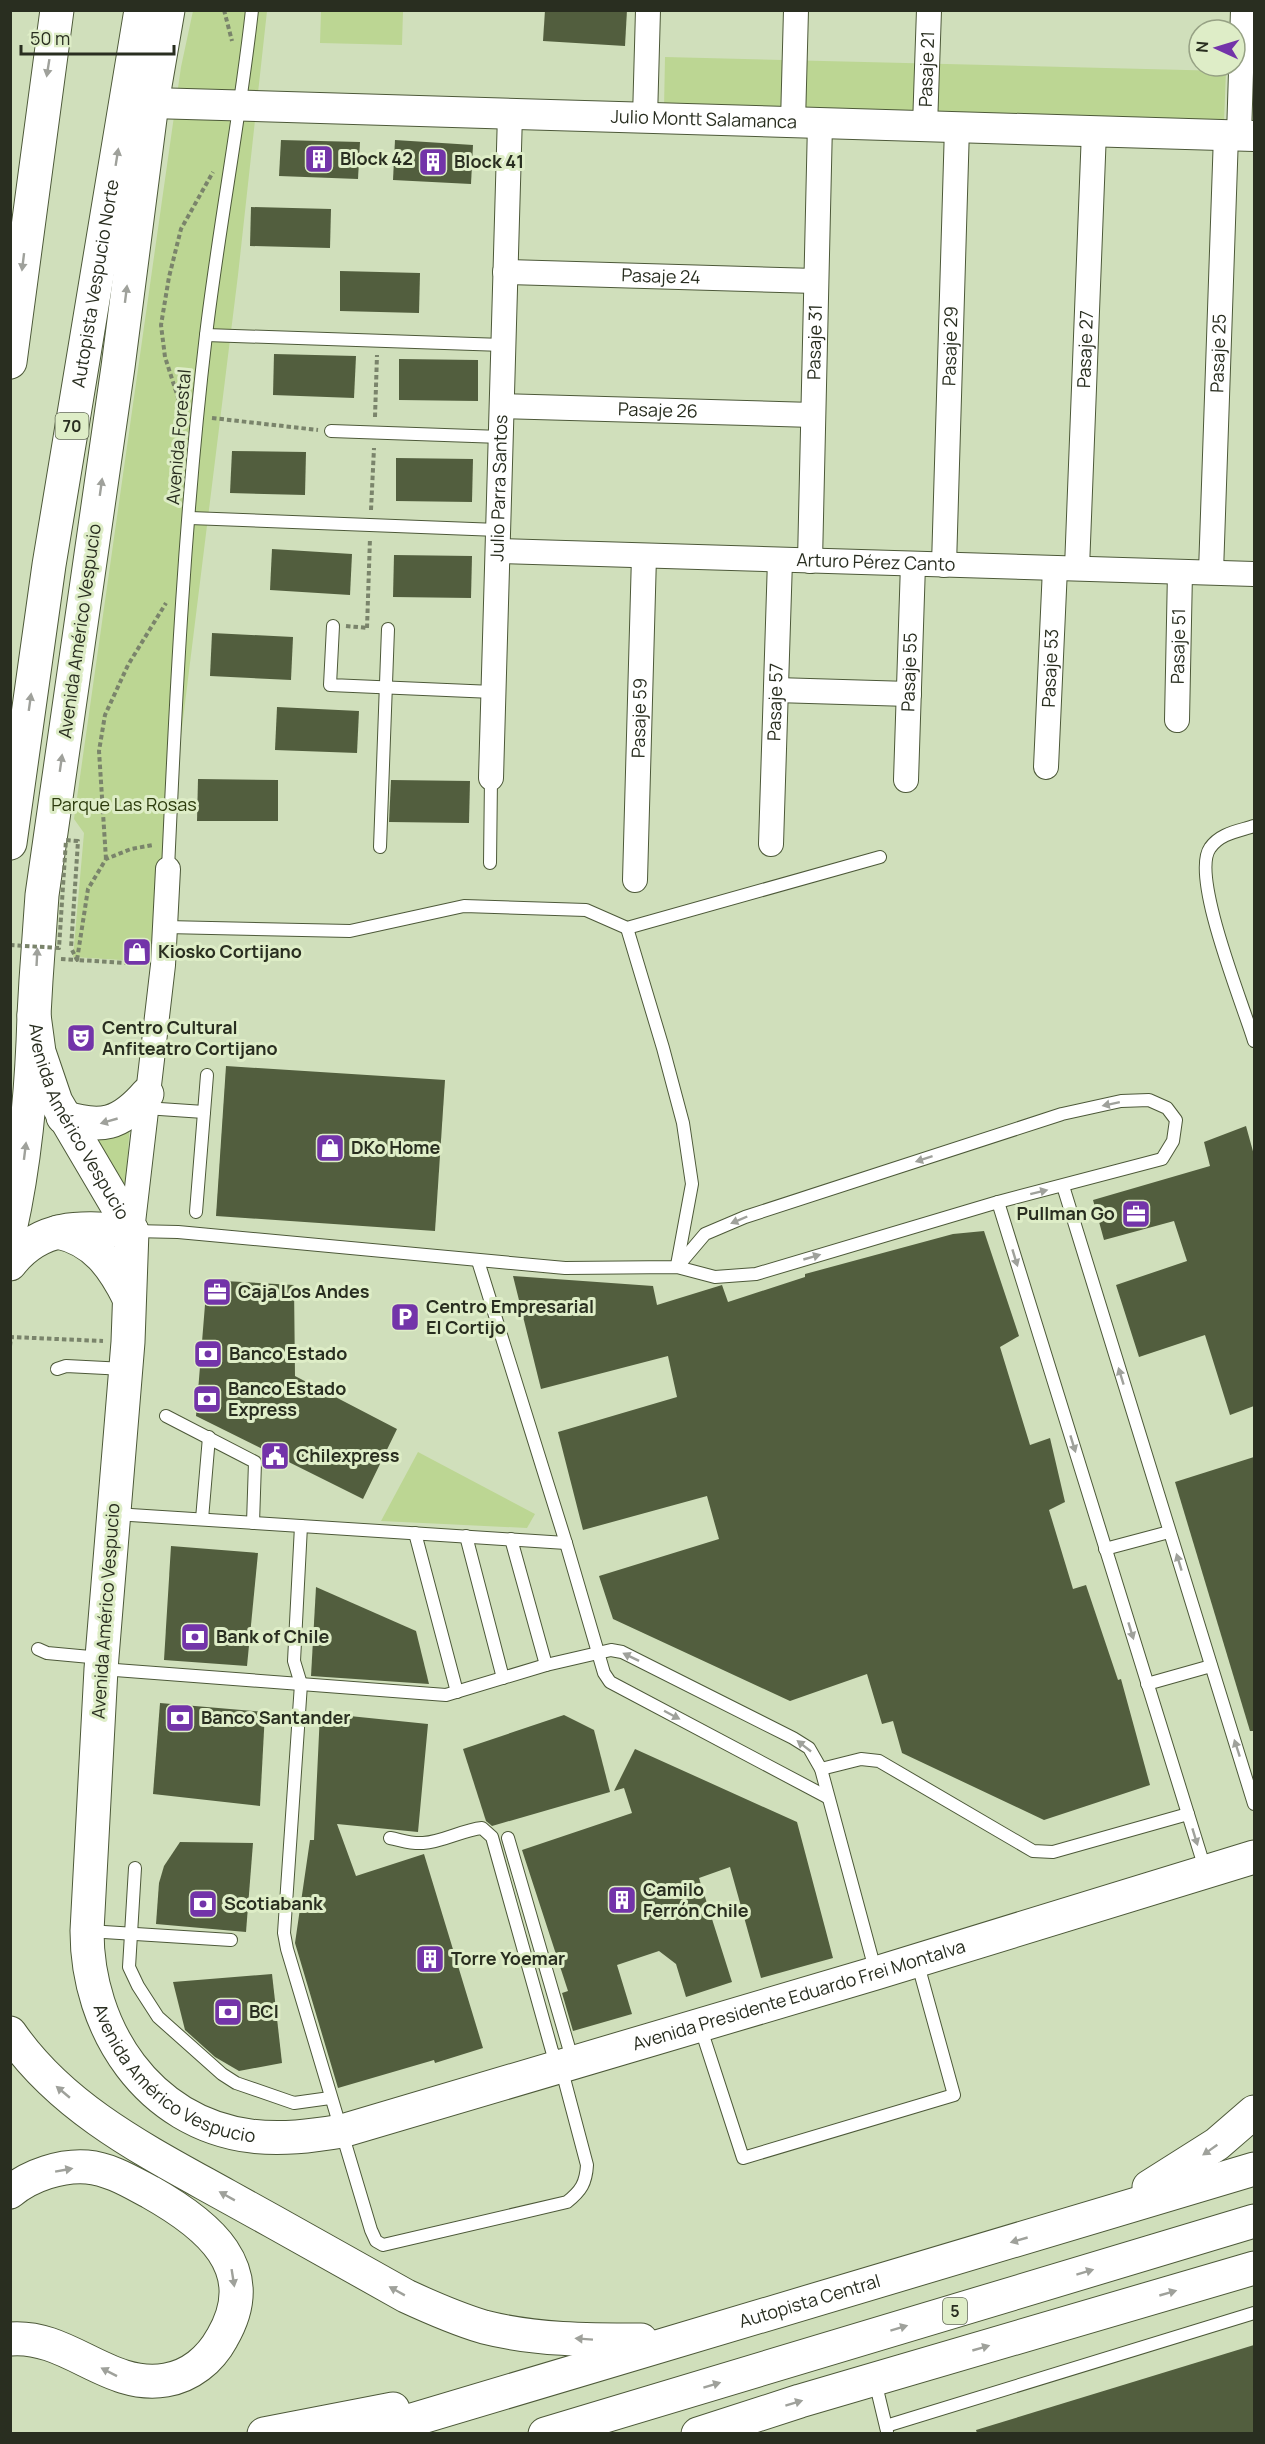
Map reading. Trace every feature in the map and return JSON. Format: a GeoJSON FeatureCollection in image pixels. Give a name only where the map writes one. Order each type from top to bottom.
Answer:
{"type":"FeatureCollection","features":[{"type":"Feature","properties":{"kind":"main road"},"geometry":{"type":"LineString","coordinates":[[10,362],[57,10]]}},
{"type":"Feature","properties":{"kind":"main road","name":"Autopista Vespucio Norte"},"geometry":{"type":"LineString","coordinates":[[10,843],[49,565],[141,10]]}},
{"type":"Feature","properties":{"kind":"main road","name":"Avenida Américo Vespucio"},"geometry":{"type":"LineString","coordinates":[[168,10],[152,103],[118,367],[42,895],[34,1015],[44,1071],[63,1117],[132,1231],[126,1355],[101,1664],[87,1931],[89,1972],[101,2016],[129,2063],[148,2085],[169,2103],[200,2122],[224,2131],[249,2136],[287,2138],[342,2131]]}},
{"type":"Feature","properties":{"kind":"main road"},"geometry":{"type":"LineString","coordinates":[[10,1230],[23,1168],[31,1095],[34,1015]]}},
{"type":"Feature","properties":{"kind":"main road"},"geometry":{"type":"LineString","coordinates":[[63,1117],[89,1124],[111,1122],[146,1101]]}},
{"type":"Feature","properties":{"kind":"main road"},"geometry":{"type":"LineString","coordinates":[[10,1264],[27,1245],[37,1238],[57,1232],[94,1229],[132,1231]]}},
{"type":"Feature","properties":{"kind":"main road"},"geometry":{"type":"LineString","coordinates":[[57,1232],[77,1238],[96,1249],[117,1274],[129,1298]]}},
{"type":"Feature","properties":{"kind":"main road","name":"Avenida Presidente Eduardo Frei Montalva"},"geometry":{"type":"LineString","coordinates":[[342,2131],[876,1973],[1254,1857]]}},
{"type":"Feature","properties":{"kind":"main road"},"geometry":{"type":"LineString","coordinates":[[10,2033],[35,2066],[62,2091],[116,2131],[331,2254],[435,2309],[484,2327],[532,2335],[598,2340],[685,2338]]}},
{"type":"Feature","properties":{"kind":"main road"},"geometry":{"type":"LineString","coordinates":[[1075,2224],[1140,2193],[1187,2165],[1230,2135],[1254,2112]]}},
{"type":"Feature","properties":{"kind":"main road"},"geometry":{"type":"LineString","coordinates":[[10,2192],[34,2177],[68,2169],[87,2167],[120,2176],[170,2203],[210,2233],[231,2264],[235,2283],[233,2313],[217,2348],[193,2369],[174,2378],[150,2382],[120,2378],[56,2345],[33,2339],[10,2338]]}},
{"type":"Feature","properties":{"kind":"main road","name":"Autopista Central"},"geometry":{"type":"LineString","coordinates":[[364,2433],[1075,2224],[1254,2169]]}},
{"type":"Feature","properties":{"kind":"main road","name":"5"},"geometry":{"type":"LineString","coordinates":[[545,2433],[1254,2221]]}},
{"type":"Feature","properties":{"kind":"main road"},"geometry":{"type":"LineString","coordinates":[[698,2433],[750,2424],[875,2380],[1254,2268]]}},
{"type":"Feature","properties":{"kind":"main road"},"geometry":{"type":"LineString","coordinates":[[264,2433],[402,2407],[504,2392]]}},
{"type":"Feature","properties":{"kind":"main road"},"geometry":{"type":"LineString","coordinates":[[585,2433],[656,2401]]}},
{"type":"Feature","properties":{"kind":"street"},"geometry":{"type":"LineString","coordinates":[[645,118],[648,10]]}},
{"type":"Feature","properties":{"kind":"street","name":"Pasaje 31"},"geometry":{"type":"LineString","coordinates":[[796,10],[807,122],[816,281],[810,561]]}},
{"type":"Feature","properties":{"kind":"street","name":"Pasaje 21"},"geometry":{"type":"LineString","coordinates":[[925,126],[928,10]]}},
{"type":"Feature","properties":{"kind":"street","name":"Pasaje 25"},"geometry":{"type":"LineString","coordinates":[[1210,572],[1240,136],[1243,10]]}},
{"type":"Feature","properties":{"kind":"street","name":"Julio Montt Salamanca"},"geometry":{"type":"LineString","coordinates":[[152,103],[1240,136]]}},
{"type":"Feature","properties":{"kind":"street","name":"Julio Parra Santos"},"geometry":{"type":"LineString","coordinates":[[491,778],[510,114]]}},
{"type":"Feature","properties":{"kind":"street","name":"Pasaje 29"},"geometry":{"type":"LineString","coordinates":[[944,565],[957,127]]}},
{"type":"Feature","properties":{"kind":"street","name":"Pasaje 27"},"geometry":{"type":"LineString","coordinates":[[1066,568],[1094,131]]}},
{"type":"Feature","properties":{"kind":"street","name":"Pasaje 24"},"geometry":{"type":"LineString","coordinates":[[506,272],[816,281]]}},
{"type":"Feature","properties":{"kind":"street","name":"Pasaje 26"},"geometry":{"type":"LineString","coordinates":[[502,406],[813,415]]}},
{"type":"Feature","properties":{"kind":"street","name":"Arturo Pérez Canto"},"geometry":{"type":"LineString","coordinates":[[498,541],[644,556],[1254,574]]}},
{"type":"Feature","properties":{"kind":"street","name":"Pasaje 59"},"geometry":{"type":"LineString","coordinates":[[635,880],[644,556]]}},
{"type":"Feature","properties":{"kind":"street","name":"Pasaje 57"},"geometry":{"type":"LineString","coordinates":[[771,844],[780,560]]}},
{"type":"Feature","properties":{"kind":"street","name":"Pasaje 55"},"geometry":{"type":"LineString","coordinates":[[906,780],[913,564]]}},
{"type":"Feature","properties":{"kind":"street","name":"Pasaje 53"},"geometry":{"type":"LineString","coordinates":[[1046,767],[1066,568]]}},
{"type":"Feature","properties":{"kind":"street","name":"Pasaje 51"},"geometry":{"type":"LineString","coordinates":[[1177,720],[1180,572]]}},
{"type":"Feature","properties":{"kind":"street"},"geometry":{"type":"LineString","coordinates":[[776,690],[909,694]]}},
{"type":"Feature","properties":{"kind":"street"},"geometry":{"type":"LineString","coordinates":[[132,1231],[163,965],[168,869]]}},
{"type":"Feature","properties":{"kind":"lane","name":"Avenida Forestal"},"geometry":{"type":"LineString","coordinates":[[168,869],[182,585],[206,335],[245,75],[252,10]]}},
{"type":"Feature","properties":{"kind":"lane"},"geometry":{"type":"LineString","coordinates":[[206,335],[503,345]]}},
{"type":"Feature","properties":{"kind":"lane"},"geometry":{"type":"LineString","coordinates":[[331,431],[501,437]]}},
{"type":"Feature","properties":{"kind":"lane"},"geometry":{"type":"LineString","coordinates":[[189,518],[371,525],[498,541]]}},
{"type":"Feature","properties":{"kind":"lane"},"geometry":{"type":"LineString","coordinates":[[333,626],[330,685],[494,692]]}},
{"type":"Feature","properties":{"kind":"lane"},"geometry":{"type":"LineString","coordinates":[[380,847],[388,629]]}},
{"type":"Feature","properties":{"kind":"lane","name":"Julio Parra Santos"},"geometry":{"type":"LineString","coordinates":[[490,863],[491,778]]}},
{"type":"Feature","properties":{"kind":"lane"},"geometry":{"type":"LineString","coordinates":[[1254,826],[1222,836],[1210,848],[1206,858],[1205,873],[1216,924],[1254,1041]]}},
{"type":"Feature","properties":{"kind":"lane"},"geometry":{"type":"LineString","coordinates":[[166,927],[350,932],[464,906],[586,910],[627,928],[880,857]]}},
{"type":"Feature","properties":{"kind":"lane"},"geometry":{"type":"LineString","coordinates":[[627,928],[683,1123],[692,1184],[677,1267]]}},
{"type":"Feature","properties":{"kind":"lane"},"geometry":{"type":"LineString","coordinates":[[196,1212],[207,1075]]}},
{"type":"Feature","properties":{"kind":"lane"},"geometry":{"type":"LineString","coordinates":[[132,1231],[178,1232],[565,1268],[677,1267],[715,1277],[756,1274],[998,1202],[1162,1158],[1173,1141],[1176,1120],[1167,1108],[1149,1100],[1121,1101],[1062,1114],[745,1217],[705,1234],[677,1267]]}},
{"type":"Feature","properties":{"kind":"lane"},"geometry":{"type":"LineString","coordinates":[[146,1101],[204,1112]]}},
{"type":"Feature","properties":{"kind":"lane"},"geometry":{"type":"LineString","coordinates":[[1063,1186],[1254,1804]]}},
{"type":"Feature","properties":{"kind":"lane"},"geometry":{"type":"LineString","coordinates":[[998,1202],[1206,1872]]}},
{"type":"Feature","properties":{"kind":"lane"},"geometry":{"type":"LineString","coordinates":[[478,1261],[604,1673],[610,1682],[827,1797]]}},
{"type":"Feature","properties":{"kind":"lane"},"geometry":{"type":"LineString","coordinates":[[57,1369],[126,1355]]}},
{"type":"Feature","properties":{"kind":"lane"},"geometry":{"type":"LineString","coordinates":[[166,1416],[255,1462],[253,1523]]}},
{"type":"Feature","properties":{"kind":"lane"},"geometry":{"type":"LineString","coordinates":[[202,1520],[208,1437]]}},
{"type":"Feature","properties":{"kind":"lane"},"geometry":{"type":"LineString","coordinates":[[113,1514],[566,1543]]}},
{"type":"Feature","properties":{"kind":"lane"},"geometry":{"type":"LineString","coordinates":[[301,1526],[294,1660],[301,1684],[284,1933],[330,2098],[371,2230],[376,2241],[383,2245],[567,2202],[580,2193],[586,2179],[587,2165],[567,2065],[508,1838]]}},
{"type":"Feature","properties":{"kind":"lane"},"geometry":{"type":"LineString","coordinates":[[1106,1549],[1169,1532]]}},
{"type":"Feature","properties":{"kind":"lane"},"geometry":{"type":"LineString","coordinates":[[415,1533],[457,1692]]}},
{"type":"Feature","properties":{"kind":"lane"},"geometry":{"type":"LineString","coordinates":[[466,1536],[503,1678]]}},
{"type":"Feature","properties":{"kind":"lane"},"geometry":{"type":"LineString","coordinates":[[511,1539],[546,1665]]}},
{"type":"Feature","properties":{"kind":"lane"},"geometry":{"type":"LineString","coordinates":[[38,1649],[47,1653],[101,1664],[301,1684],[446,1695],[546,1665],[611,1650],[622,1652],[809,1748],[821,1769],[876,1973]]}},
{"type":"Feature","properties":{"kind":"lane"},"geometry":{"type":"LineString","coordinates":[[1147,1684],[1211,1666]]}},
{"type":"Feature","properties":{"kind":"lane"},"geometry":{"type":"LineString","coordinates":[[821,1769],[861,1759],[879,1761],[1033,1851],[1053,1852],[1188,1814]]}},
{"type":"Feature","properties":{"kind":"lane"},"geometry":{"type":"LineString","coordinates":[[390,1838],[411,1843],[425,1843],[469,1829],[482,1828],[492,1838],[552,2051],[567,2065]]}},
{"type":"Feature","properties":{"kind":"lane"},"geometry":{"type":"LineString","coordinates":[[135,1868],[129,1967],[158,2017],[222,2074],[236,2083],[294,2103],[330,2098]]}},
{"type":"Feature","properties":{"kind":"lane"},"geometry":{"type":"LineString","coordinates":[[87,1931],[231,1940]]}},
{"type":"Feature","properties":{"kind":"lane"},"geometry":{"type":"LineString","coordinates":[[700,2025],[743,2158],[954,2095],[916,1960]]}},
{"type":"Feature","properties":{"kind":"lane"},"geometry":{"type":"LineString","coordinates":[[875,2380],[886,2430],[1254,2313]]}},
{"type":"Feature","properties":{"kind":"path"},"geometry":{"type":"LineString","coordinates":[[367,627],[378,341]]}},
{"type":"Feature","properties":{"kind":"path"},"geometry":{"type":"LineString","coordinates":[[163,965],[77,960],[88,889],[106,858],[99,751],[105,715],[128,665],[173,591],[182,585]]}},
{"type":"Feature","properties":{"kind":"path"},"geometry":{"type":"LineString","coordinates":[[333,626],[388,629]]}},
{"type":"Feature","properties":{"kind":"path"},"geometry":{"type":"LineString","coordinates":[[10,945],[59,948],[66,840],[78,841],[71,948]]}},
{"type":"Feature","properties":{"kind":"path"},"geometry":{"type":"LineString","coordinates":[[106,858],[131,849],[169,842]]}},
{"type":"Feature","properties":{"kind":"path"},"geometry":{"type":"LineString","coordinates":[[10,1346],[11,1337],[126,1355]]}},
{"type":"Feature","properties":{"kind":"green space","name":"Parque Las Rosas"},"geometry":{"type":"Polygon","coordinates":[[[193,11],[267,11],[238,275],[153,962],[73,957],[84,833],[74,819],[181,67],[193,11]]]}},
{"type":"Feature","properties":{"kind":"green space"},"geometry":{"type":"Polygon","coordinates":[[[321,11],[403,11],[402,45],[320,43],[321,11]]]}},
{"type":"Feature","properties":{"kind":"green space"},"geometry":{"type":"Polygon","coordinates":[[[665,57],[1187,70],[1187,78],[1226,78],[1224,122],[664,109],[665,57]]]}},
{"type":"Feature","properties":{"kind":"green space"},"geometry":{"type":"Polygon","coordinates":[[[130,1121],[125,1199],[88,1134],[130,1121]]]}},
{"type":"Feature","properties":{"kind":"green space"},"geometry":{"type":"Polygon","coordinates":[[[418,1452],[535,1514],[527,1528],[381,1521],[418,1452]]]}},
{"type":"Feature","properties":{"kind":"building"},"geometry":{"type":"Polygon","coordinates":[[[545,10],[627,10],[625,46],[543,41],[545,10]]]}},
{"type":"Feature","properties":{"kind":"building","name":"Block 42"},"geometry":{"type":"Polygon","coordinates":[[[281,140],[360,142],[358,179],[279,176],[281,140]]]}},
{"type":"Feature","properties":{"kind":"building","name":"Block 41"},"geometry":{"type":"Polygon","coordinates":[[[395,140],[473,145],[471,184],[393,180],[395,140]]]}},
{"type":"Feature","properties":{"kind":"building"},"geometry":{"type":"Polygon","coordinates":[[[251,207],[331,209],[330,248],[250,246],[251,207]]]}},
{"type":"Feature","properties":{"kind":"building"},"geometry":{"type":"Polygon","coordinates":[[[340,271],[420,273],[419,313],[340,311],[340,271]]]}},
{"type":"Feature","properties":{"kind":"building"},"geometry":{"type":"Polygon","coordinates":[[[274,354],[356,356],[354,398],[273,395],[274,354]]]}},
{"type":"Feature","properties":{"kind":"building"},"geometry":{"type":"Polygon","coordinates":[[[399,359],[478,360],[478,401],[399,400],[399,359]]]}},
{"type":"Feature","properties":{"kind":"building"},"geometry":{"type":"Polygon","coordinates":[[[232,451],[306,452],[305,495],[230,493],[232,451]]]}},
{"type":"Feature","properties":{"kind":"building"},"geometry":{"type":"Polygon","coordinates":[[[396,458],[473,459],[472,502],[396,501],[396,458]]]}},
{"type":"Feature","properties":{"kind":"building"},"geometry":{"type":"Polygon","coordinates":[[[272,549],[352,554],[350,595],[270,590],[272,549]]]}},
{"type":"Feature","properties":{"kind":"building"},"geometry":{"type":"Polygon","coordinates":[[[394,555],[472,556],[471,598],[393,597],[394,555]]]}},
{"type":"Feature","properties":{"kind":"building"},"geometry":{"type":"Polygon","coordinates":[[[212,633],[293,637],[291,680],[210,676],[212,633]]]}},
{"type":"Feature","properties":{"kind":"building"},"geometry":{"type":"Polygon","coordinates":[[[277,707],[359,711],[357,753],[275,750],[277,707]]]}},
{"type":"Feature","properties":{"kind":"building"},"geometry":{"type":"Polygon","coordinates":[[[198,779],[278,780],[278,821],[197,821],[198,779]]]}},
{"type":"Feature","properties":{"kind":"building"},"geometry":{"type":"Polygon","coordinates":[[[391,780],[470,781],[469,823],[389,822],[391,780]]]}},
{"type":"Feature","properties":{"kind":"building","name":"DKo Home"},"geometry":{"type":"Polygon","coordinates":[[[226,1066],[445,1080],[435,1231],[216,1216],[226,1066]]]}},
{"type":"Feature","properties":{"kind":"building"},"geometry":{"type":"Polygon","coordinates":[[[1246,1126],[1254,1155],[1254,1406],[1230,1415],[1205,1335],[1139,1357],[1116,1285],[1187,1261],[1174,1221],[1104,1240],[1093,1200],[1210,1166],[1204,1142],[1246,1126]]]}},
{"type":"Feature","properties":{"kind":"building"},"geometry":{"type":"Polygon","coordinates":[[[984,1231],[1019,1336],[1000,1347],[1030,1445],[1050,1438],[1065,1502],[1049,1510],[1073,1589],[1086,1585],[1118,1680],[1121,1679],[1150,1785],[1044,1820],[902,1753],[893,1721],[882,1724],[867,1674],[790,1701],[613,1619],[599,1576],[719,1539],[707,1496],[583,1530],[558,1432],[677,1397],[668,1356],[541,1389],[513,1276],[653,1286],[657,1305],[722,1285],[728,1302],[805,1277],[805,1274],[953,1234],[984,1231]]]}},
{"type":"Feature","properties":{"kind":"building"},"geometry":{"type":"Polygon","coordinates":[[[207,1280],[294,1285],[295,1376],[397,1429],[363,1499],[196,1416],[207,1280]]]}},
{"type":"Feature","properties":{"kind":"building"},"geometry":{"type":"Polygon","coordinates":[[[1254,1457],[1254,1731],[1250,1731],[1175,1482],[1254,1457]]]}},
{"type":"Feature","properties":{"kind":"building"},"geometry":{"type":"Polygon","coordinates":[[[171,1546],[258,1553],[247,1666],[164,1660],[171,1546]]]}},
{"type":"Feature","properties":{"kind":"building"},"geometry":{"type":"Polygon","coordinates":[[[316,1587],[416,1631],[429,1684],[311,1676],[316,1587]]]}},
{"type":"Feature","properties":{"kind":"building"},"geometry":{"type":"Polygon","coordinates":[[[160,1703],[265,1712],[260,1806],[153,1794],[160,1703]]]}},
{"type":"Feature","properties":{"kind":"building"},"geometry":{"type":"Polygon","coordinates":[[[320,1713],[428,1724],[418,1832],[337,1824],[356,1876],[424,1854],[483,2048],[338,2088],[295,1943],[310,1840],[314,1840],[320,1713]]]}},
{"type":"Feature","properties":{"kind":"building"},"geometry":{"type":"Polygon","coordinates":[[[564,1715],[594,1730],[610,1792],[492,1826],[486,1821],[463,1749],[564,1715]]]}},
{"type":"Feature","properties":{"kind":"building"},"geometry":{"type":"Polygon","coordinates":[[[635,1749],[797,1822],[833,1958],[761,1978],[730,1867],[699,1878],[732,1982],[686,1997],[676,1964],[659,1951],[617,1965],[632,2014],[573,2031],[562,1993],[568,1991],[522,1850],[632,1813],[624,1788],[614,1791],[635,1749]]]}},
{"type":"Feature","properties":{"kind":"building","name":"Scotiabank"},"geometry":{"type":"Polygon","coordinates":[[[180,1842],[253,1843],[246,1932],[156,1924],[159,1883],[164,1866],[180,1842]]]}},
{"type":"Feature","properties":{"kind":"building","name":"BCI"},"geometry":{"type":"Polygon","coordinates":[[[272,1974],[282,2063],[239,2071],[215,2057],[185,2030],[173,1982],[272,1974]]]}},
{"type":"Feature","properties":{"kind":"building"},"geometry":{"type":"Polygon","coordinates":[[[1254,2345],[1254,2433],[977,2433],[976,2430],[1254,2345]]]}},
{"type":"Feature","properties":{"kind":"place","name":"Block 42"},"geometry":{"type":"Point","coordinates":[319,159]}},
{"type":"Feature","properties":{"kind":"place","name":"Block 41"},"geometry":{"type":"Point","coordinates":[433,162]}},
{"type":"Feature","properties":{"kind":"place","name":"Kiosko Cortijano"},"geometry":{"type":"Point","coordinates":[137,952]}},
{"type":"Feature","properties":{"kind":"place","name":"Centro Cultural Anfiteatro Cortijano"},"geometry":{"type":"Point","coordinates":[81,1038]}},
{"type":"Feature","properties":{"kind":"place","name":"DKo Home"},"geometry":{"type":"Point","coordinates":[330,1148]}},
{"type":"Feature","properties":{"kind":"place","name":"Pullman Go"},"geometry":{"type":"Point","coordinates":[1136,1214]}},
{"type":"Feature","properties":{"kind":"place","name":"Caja Los Andes"},"geometry":{"type":"Point","coordinates":[217,1292]}},
{"type":"Feature","properties":{"kind":"place","name":"Centro Empresarial El Cortijo"},"geometry":{"type":"Point","coordinates":[405,1317]}},
{"type":"Feature","properties":{"kind":"place","name":"Banco Estado"},"geometry":{"type":"Point","coordinates":[208,1354]}},
{"type":"Feature","properties":{"kind":"place","name":"Banco Estado Express"},"geometry":{"type":"Point","coordinates":[207,1399]}},
{"type":"Feature","properties":{"kind":"place","name":"Chilexpress"},"geometry":{"type":"Point","coordinates":[275,1456]}},
{"type":"Feature","properties":{"kind":"place","name":"Bank of Chile"},"geometry":{"type":"Point","coordinates":[195,1637]}},
{"type":"Feature","properties":{"kind":"place","name":"Banco Santander"},"geometry":{"type":"Point","coordinates":[180,1718]}},
{"type":"Feature","properties":{"kind":"place","name":"Camilo Ferrón Chile"},"geometry":{"type":"Point","coordinates":[622,1900]}},
{"type":"Feature","properties":{"kind":"place","name":"Scotiabank"},"geometry":{"type":"Point","coordinates":[203,1904]}},
{"type":"Feature","properties":{"kind":"place","name":"Torre Yoemar"},"geometry":{"type":"Point","coordinates":[430,1959]}},
{"type":"Feature","properties":{"kind":"place","name":"BCI"},"geometry":{"type":"Point","coordinates":[228,2012]}}]}
